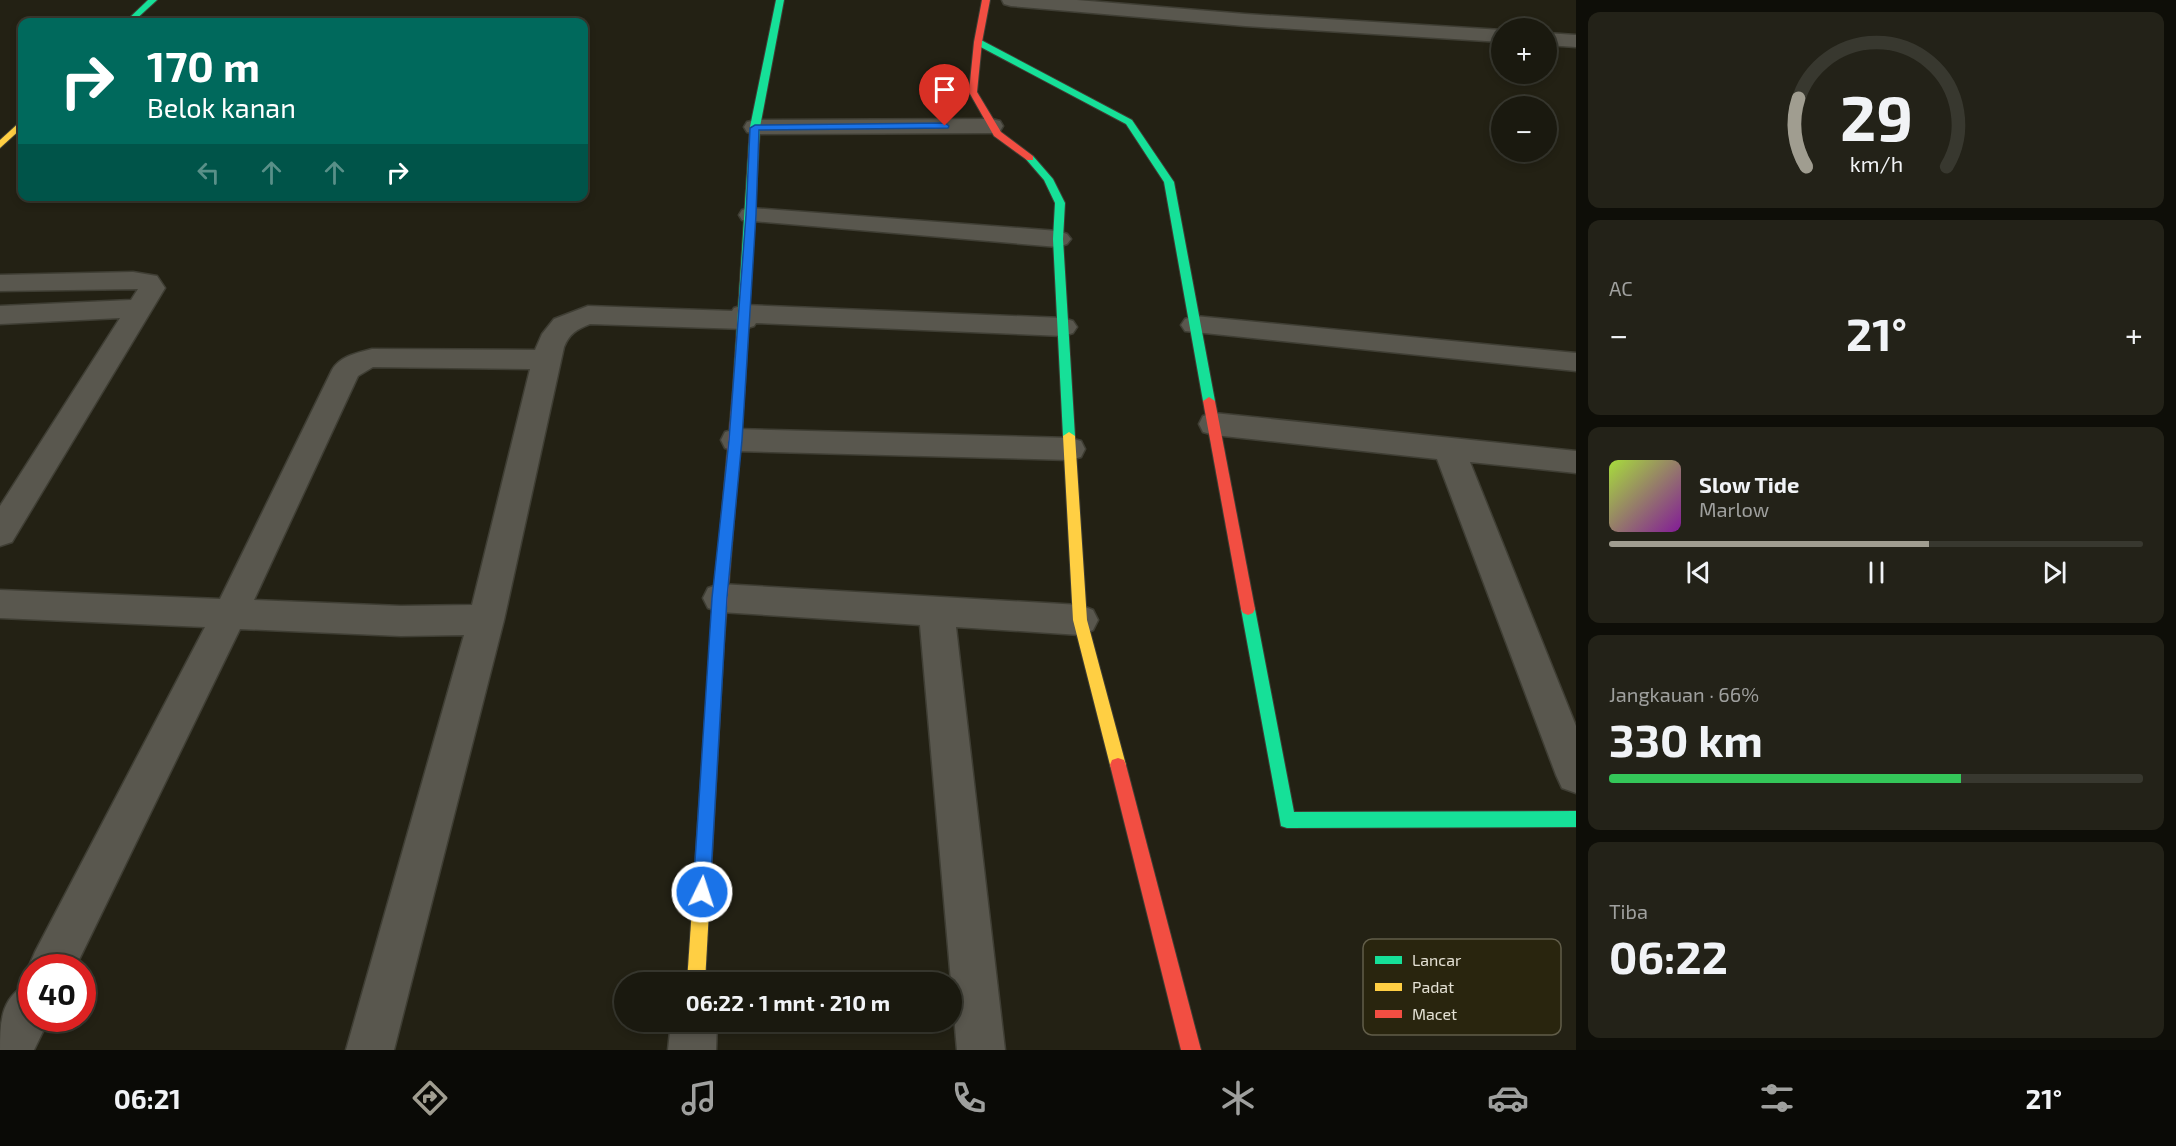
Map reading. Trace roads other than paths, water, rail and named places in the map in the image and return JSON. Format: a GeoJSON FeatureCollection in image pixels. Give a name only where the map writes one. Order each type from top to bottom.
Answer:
{"type":"FeatureCollection","features":[{"type":"Feature","properties":{"kind":"street"},"geometry":{"type":"LineString","coordinates":[[133,18],[153,0]]}},
{"type":"Feature","properties":{"kind":"street"},"geometry":{"type":"LineString","coordinates":[[697,972],[720,598],[736,440],[755,128],[780,0]]}},
{"type":"Feature","properties":{"kind":"street"},"geometry":{"type":"LineString","coordinates":[[986,0],[978,42],[973,92],[997,134],[1028,155],[1048,179],[1060,204],[1058,239],[1080,620],[1191,1050]]}},
{"type":"Feature","properties":{"kind":"street"},"geometry":{"type":"LineString","coordinates":[[1011,0],[1245,20],[1491,35]]}},
{"type":"Feature","properties":{"kind":"street"},"geometry":{"type":"LineString","coordinates":[[1242,0],[1245,20]]}},
{"type":"Feature","properties":{"kind":"street"},"geometry":{"type":"LineString","coordinates":[[1557,40],[1576,41]]}},
{"type":"Feature","properties":{"kind":"street"},"geometry":{"type":"LineString","coordinates":[[978,42],[1129,122],[1169,182],[1287,820],[1576,819]]}},
{"type":"Feature","properties":{"kind":"street"},"geometry":{"type":"LineString","coordinates":[[755,128],[992,126]]}},
{"type":"Feature","properties":{"kind":"street"},"geometry":{"type":"LineString","coordinates":[[0,145],[18,127]]}},
{"type":"Feature","properties":{"kind":"street"},"geometry":{"type":"LineString","coordinates":[[751,215],[1058,239]]}},
{"type":"Feature","properties":{"kind":"street"},"geometry":{"type":"LineString","coordinates":[[0,283],[133,280],[147,282],[152,288],[0,533]]}},
{"type":"Feature","properties":{"kind":"street"},"geometry":{"type":"LineString","coordinates":[[0,315],[140,308]]}},
{"type":"Feature","properties":{"kind":"street"},"geometry":{"type":"LineString","coordinates":[[370,1050],[486,620],[555,332],[570,321],[588,315],[744,317],[1063,327]]}},
{"type":"Feature","properties":{"kind":"street"},"geometry":{"type":"LineString","coordinates":[[1196,325],[1576,362]]}},
{"type":"Feature","properties":{"kind":"street"},"geometry":{"type":"LineString","coordinates":[[58,954],[230,614],[346,370],[358,362],[372,358],[547,360]]}},
{"type":"Feature","properties":{"kind":"street"},"geometry":{"type":"LineString","coordinates":[[1214,424],[1576,462]]}},
{"type":"Feature","properties":{"kind":"street"},"geometry":{"type":"LineString","coordinates":[[736,440],[1070,449]]}},
{"type":"Feature","properties":{"kind":"street"},"geometry":{"type":"LineString","coordinates":[[1449,449],[1576,775]]}},
{"type":"Feature","properties":{"kind":"street"},"geometry":{"type":"LineString","coordinates":[[720,598],[1080,620]]}},
{"type":"Feature","properties":{"kind":"street"},"geometry":{"type":"LineString","coordinates":[[0,604],[401,621],[486,620]]}},
{"type":"Feature","properties":{"kind":"street"},"geometry":{"type":"LineString","coordinates":[[936,611],[981,1050]]}},
{"type":"Feature","properties":{"kind":"street"},"geometry":{"type":"LineString","coordinates":[[9,1050],[18,1032]]}},
{"type":"Feature","properties":{"kind":"street"},"geometry":{"type":"LineString","coordinates":[[692,1050],[693,1032]]}}]}
